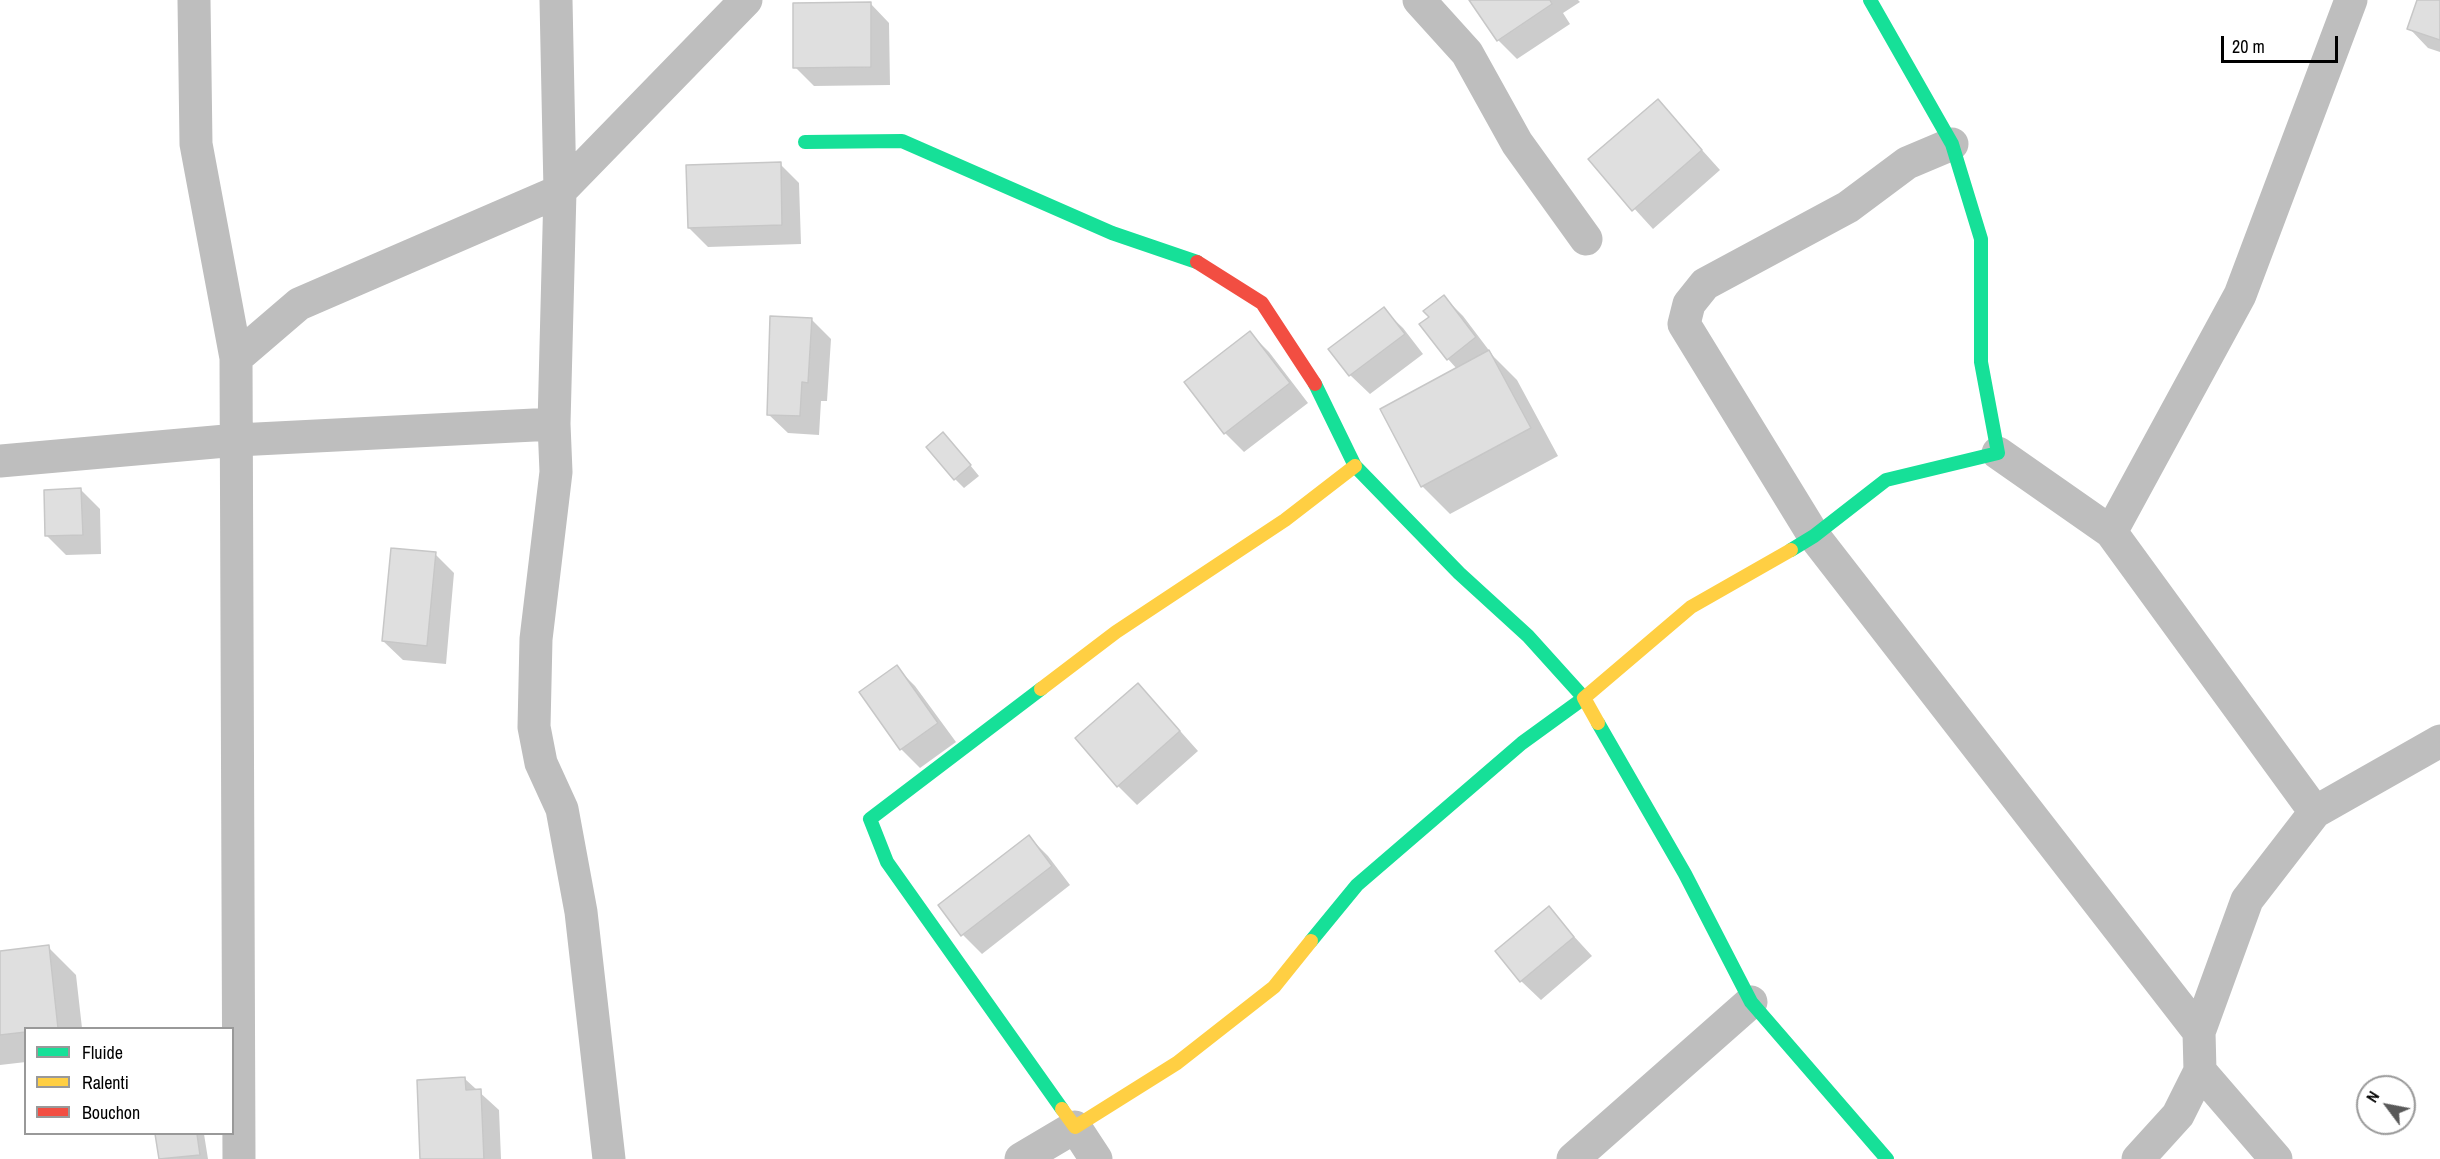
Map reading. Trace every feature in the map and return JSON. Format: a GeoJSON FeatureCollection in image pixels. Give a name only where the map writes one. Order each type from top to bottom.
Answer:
{"type":"FeatureCollection","features":[{"type":"Feature","properties":{"kind":"street"},"geometry":{"type":"LineString","coordinates":[[194,0],[196,144],[236,358],[239,1159]]}},
{"type":"Feature","properties":{"kind":"street"},"geometry":{"type":"LineString","coordinates":[[556,0],[560,191],[554,424],[556,472],[536,639],[534,727],[542,763],[562,809],[581,912],[609,1159]]}},
{"type":"Feature","properties":{"kind":"street"},"geometry":{"type":"LineString","coordinates":[[236,358],[299,304],[560,191],[746,0]]}},
{"type":"Feature","properties":{"kind":"street"},"geometry":{"type":"LineString","coordinates":[[1419,0],[1467,53],[1517,143],[1586,239]]}},
{"type":"Feature","properties":{"kind":"street"},"geometry":{"type":"LineString","coordinates":[[1870,0],[1952,144],[1981,239],[1981,362],[1998,453],[2111,532],[2315,812]]}},
{"type":"Feature","properties":{"kind":"street"},"geometry":{"type":"LineString","coordinates":[[2111,532],[2240,295],[2350,0]]}},
{"type":"Feature","properties":{"kind":"street"},"geometry":{"type":"LineString","coordinates":[[805,142],[902,141],[1112,233],[1194,260],[1262,303],[1318,389],[1355,466],[1459,573],[1528,636],[1584,698],[1685,874],[1751,1002],[1887,1159]]}},
{"type":"Feature","properties":{"kind":"street"},"geometry":{"type":"LineString","coordinates":[[1952,144],[1907,163],[1848,207],[1705,284],[1689,304],[1684,324],[1814,536],[2199,1032]]}},
{"type":"Feature","properties":{"kind":"street"},"geometry":{"type":"LineString","coordinates":[[0,461],[237,440],[554,424]]}},
{"type":"Feature","properties":{"kind":"street"},"geometry":{"type":"LineString","coordinates":[[1021,1159],[1177,1063],[1274,987],[1357,885],[1522,743],[1584,698],[1691,607],[1814,536],[1886,480],[1998,453]]}},
{"type":"Feature","properties":{"kind":"street"},"geometry":{"type":"LineString","coordinates":[[1096,1159],[887,862],[870,819],[1116,632],[1212,571],[1285,520],[1355,466]]}},
{"type":"Feature","properties":{"kind":"street"},"geometry":{"type":"LineString","coordinates":[[2138,1159],[2178,1115],[2200,1071],[2199,1032],[2247,900],[2315,812],[2440,741]]}},
{"type":"Feature","properties":{"kind":"street"},"geometry":{"type":"LineString","coordinates":[[1573,1159],[1751,1002]]}},
{"type":"Feature","properties":{"kind":"street"},"geometry":{"type":"LineString","coordinates":[[2200,1071],[2276,1159]]}},
{"type":"Feature","properties":{"kind":"building"},"geometry":{"type":"Polygon","coordinates":[[[1469,0],[1550,0],[1552,4],[1497,41],[1469,0]]]}},
{"type":"Feature","properties":{"kind":"building"},"geometry":{"type":"Polygon","coordinates":[[[2417,0],[2440,0],[2440,40],[2407,29],[2417,0]]]}},
{"type":"Feature","properties":{"kind":"building"},"geometry":{"type":"Polygon","coordinates":[[[871,2],[871,67],[793,68],[793,3],[871,2]]]}},
{"type":"Feature","properties":{"kind":"building"},"geometry":{"type":"Polygon","coordinates":[[[1658,99],[1702,150],[1632,211],[1588,159],[1658,99]]]}},
{"type":"Feature","properties":{"kind":"building"},"geometry":{"type":"Polygon","coordinates":[[[781,162],[782,225],[688,228],[686,165],[781,162]]]}},
{"type":"Feature","properties":{"kind":"building"},"geometry":{"type":"Polygon","coordinates":[[[1444,295],[1476,337],[1447,360],[1419,324],[1429,317],[1423,311],[1444,295]]]}},
{"type":"Feature","properties":{"kind":"building"},"geometry":{"type":"Polygon","coordinates":[[[1384,307],[1405,334],[1349,376],[1328,349],[1384,307]]]}},
{"type":"Feature","properties":{"kind":"building"},"geometry":{"type":"Polygon","coordinates":[[[770,316],[812,318],[808,383],[802,382],[800,416],[767,415],[770,316]]]}},
{"type":"Feature","properties":{"kind":"building"},"geometry":{"type":"Polygon","coordinates":[[[1250,331],[1290,383],[1224,434],[1184,382],[1250,331]]]}},
{"type":"Feature","properties":{"kind":"building"},"geometry":{"type":"Polygon","coordinates":[[[1489,350],[1531,428],[1421,487],[1380,409],[1489,350]]]}},
{"type":"Feature","properties":{"kind":"building"},"geometry":{"type":"Polygon","coordinates":[[[943,432],[971,465],[954,480],[926,447],[943,432]]]}},
{"type":"Feature","properties":{"kind":"building"},"geometry":{"type":"Polygon","coordinates":[[[81,488],[83,535],[45,536],[44,490],[81,488]]]}},
{"type":"Feature","properties":{"kind":"building"},"geometry":{"type":"Polygon","coordinates":[[[391,548],[436,552],[427,646],[382,641],[391,548]]]}},
{"type":"Feature","properties":{"kind":"building"},"geometry":{"type":"Polygon","coordinates":[[[897,665],[938,723],[900,750],[859,692],[897,665]]]}},
{"type":"Feature","properties":{"kind":"building"},"geometry":{"type":"Polygon","coordinates":[[[1138,683],[1180,731],[1117,787],[1075,738],[1138,683]]]}},
{"type":"Feature","properties":{"kind":"building"},"geometry":{"type":"Polygon","coordinates":[[[1029,835],[1052,866],[961,936],[938,905],[1029,835]]]}},
{"type":"Feature","properties":{"kind":"building"},"geometry":{"type":"Polygon","coordinates":[[[1549,906],[1574,937],[1520,982],[1495,951],[1549,906]]]}},
{"type":"Feature","properties":{"kind":"building"},"geometry":{"type":"Polygon","coordinates":[[[49,945],[58,1027],[24,1027],[24,1032],[0,1035],[0,951],[49,945]]]}},
{"type":"Feature","properties":{"kind":"building"},"geometry":{"type":"Polygon","coordinates":[[[465,1077],[466,1090],[481,1089],[484,1159],[420,1159],[417,1080],[465,1077]]]}},
{"type":"Feature","properties":{"kind":"building"},"geometry":{"type":"Polygon","coordinates":[[[155,1135],[197,1135],[200,1155],[159,1159],[155,1135]]]}},
{"type":"Feature","properties":{"kind":"traffic: fast"},"geometry":{"type":"LineString","coordinates":[[1791,550],[1814,536],[1886,480],[1998,453],[1981,362],[1981,239],[1952,144],[1870,0]]}},
{"type":"Feature","properties":{"kind":"traffic: fast"},"geometry":{"type":"LineString","coordinates":[[805,142],[902,141],[1112,233],[1197,262]]}},
{"type":"Feature","properties":{"kind":"traffic: fast"},"geometry":{"type":"LineString","coordinates":[[1311,941],[1357,885],[1522,743],[1584,698],[1528,636],[1459,573],[1355,466],[1315,384]]}},
{"type":"Feature","properties":{"kind":"traffic: fast"},"geometry":{"type":"LineString","coordinates":[[1041,689],[870,819],[887,862],[1062,1109]]}},
{"type":"Feature","properties":{"kind":"traffic: fast"},"geometry":{"type":"LineString","coordinates":[[1598,723],[1685,874],[1751,1002],[1887,1159]]}},
{"type":"Feature","properties":{"kind":"traffic: slow"},"geometry":{"type":"LineString","coordinates":[[1041,689],[1116,632],[1285,520],[1355,466]]}},
{"type":"Feature","properties":{"kind":"traffic: slow"},"geometry":{"type":"LineString","coordinates":[[1598,723],[1584,698],[1691,607],[1791,550]]}},
{"type":"Feature","properties":{"kind":"traffic: slow"},"geometry":{"type":"LineString","coordinates":[[1062,1109],[1075,1127],[1177,1063],[1274,987],[1311,941]]}},
{"type":"Feature","properties":{"kind":"traffic: jam"},"geometry":{"type":"LineString","coordinates":[[1197,262],[1262,303],[1315,384]]}}]}
